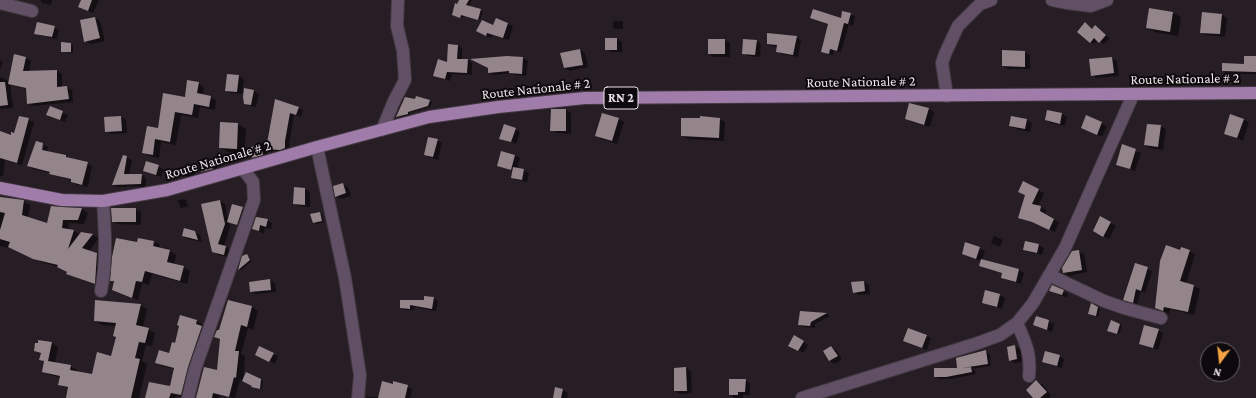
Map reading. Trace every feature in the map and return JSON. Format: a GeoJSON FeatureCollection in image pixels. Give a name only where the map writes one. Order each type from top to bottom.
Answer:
{"type":"FeatureCollection","features":[{"type":"Feature","properties":{"kind":"main road","name":"Route Nationale # 2"},"geometry":{"type":"LineString","coordinates":[[0,188],[62,200],[103,201],[167,190],[429,117],[498,107],[585,98],[1256,93]]}},
{"type":"Feature","properties":{"kind":"street"},"geometry":{"type":"LineString","coordinates":[[382,130],[394,101],[406,80],[403,51],[398,26],[398,0]]}},
{"type":"Feature","properties":{"kind":"street"},"geometry":{"type":"LineString","coordinates":[[947,96],[942,63],[945,54],[958,26],[980,4],[991,0]]}},
{"type":"Feature","properties":{"kind":"street"},"geometry":{"type":"LineString","coordinates":[[1052,0],[1091,6],[1107,0]]}},
{"type":"Feature","properties":{"kind":"street"},"geometry":{"type":"LineString","coordinates":[[0,3],[32,11]]}},
{"type":"Feature","properties":{"kind":"street"},"geometry":{"type":"LineString","coordinates":[[802,398],[975,344],[1000,335],[1017,323],[1033,303],[1065,248],[1133,95]]}},
{"type":"Feature","properties":{"kind":"street"},"geometry":{"type":"LineString","coordinates":[[317,147],[345,278],[360,375],[358,398]]}},
{"type":"Feature","properties":{"kind":"street"},"geometry":{"type":"LineString","coordinates":[[188,398],[196,369],[254,200],[253,182],[243,168]]}},
{"type":"Feature","properties":{"kind":"street"},"geometry":{"type":"LineString","coordinates":[[101,291],[104,276],[106,247],[103,201]]}},
{"type":"Feature","properties":{"kind":"street"},"geometry":{"type":"LineString","coordinates":[[1049,275],[1104,301],[1161,318]]}},
{"type":"Feature","properties":{"kind":"street"},"geometry":{"type":"LineString","coordinates":[[1017,323],[1028,349],[1030,362],[1029,376]]}},
{"type":"Feature","properties":{"kind":"building"},"geometry":{"type":"Polygon","coordinates":[[[81,0],[92,0],[88,11],[78,7],[81,0]]]}},
{"type":"Feature","properties":{"kind":"building"},"geometry":{"type":"Polygon","coordinates":[[[459,0],[469,0],[466,5],[481,9],[478,20],[461,15],[460,18],[452,15],[455,3],[457,4],[459,0]]]}},
{"type":"Feature","properties":{"kind":"building"},"geometry":{"type":"Polygon","coordinates":[[[1149,8],[1173,12],[1170,32],[1146,28],[1149,8]]]}},
{"type":"Feature","properties":{"kind":"building"},"geometry":{"type":"Polygon","coordinates":[[[813,9],[841,18],[842,11],[851,13],[848,24],[844,23],[837,51],[830,49],[829,54],[821,52],[828,24],[810,18],[813,9]]]}},
{"type":"Feature","properties":{"kind":"building"},"geometry":{"type":"Polygon","coordinates":[[[1202,12],[1222,14],[1220,34],[1200,33],[1202,12]]]}},
{"type":"Feature","properties":{"kind":"building"},"geometry":{"type":"Polygon","coordinates":[[[95,17],[100,38],[84,42],[80,20],[95,17]]]}},
{"type":"Feature","properties":{"kind":"building"},"geometry":{"type":"Polygon","coordinates":[[[496,18],[508,23],[503,38],[487,33],[486,36],[476,31],[482,20],[493,25],[496,18]]]}},
{"type":"Feature","properties":{"kind":"building"},"geometry":{"type":"Polygon","coordinates":[[[37,22],[55,26],[52,37],[34,34],[37,22]]]}},
{"type":"Feature","properties":{"kind":"building"},"geometry":{"type":"Polygon","coordinates":[[[1085,22],[1092,29],[1095,25],[1106,35],[1099,43],[1094,38],[1090,43],[1077,32],[1085,22]]]}},
{"type":"Feature","properties":{"kind":"building"},"geometry":{"type":"Polygon","coordinates":[[[767,33],[797,36],[793,55],[776,52],[777,45],[767,44],[767,33]]]}},
{"type":"Feature","properties":{"kind":"building"},"geometry":{"type":"Polygon","coordinates":[[[605,38],[617,38],[617,50],[605,50],[605,38]]]}},
{"type":"Feature","properties":{"kind":"building"},"geometry":{"type":"Polygon","coordinates":[[[708,39],[725,39],[725,54],[708,54],[708,39]]]}},
{"type":"Feature","properties":{"kind":"building"},"geometry":{"type":"Polygon","coordinates":[[[743,39],[757,40],[755,55],[742,54],[743,39]]]}},
{"type":"Feature","properties":{"kind":"building"},"geometry":{"type":"Polygon","coordinates":[[[61,42],[71,43],[71,52],[61,52],[61,42]]]}},
{"type":"Feature","properties":{"kind":"building"},"geometry":{"type":"Polygon","coordinates":[[[448,44],[458,45],[457,59],[468,59],[467,73],[447,72],[445,79],[433,76],[438,59],[447,62],[448,44]]]}},
{"type":"Feature","properties":{"kind":"building"},"geometry":{"type":"Polygon","coordinates":[[[580,49],[583,65],[564,68],[560,53],[580,49]]]}},
{"type":"Feature","properties":{"kind":"building"},"geometry":{"type":"Polygon","coordinates":[[[1002,50],[1025,51],[1025,67],[1002,66],[1002,50]]]}},
{"type":"Feature","properties":{"kind":"building"},"geometry":{"type":"Polygon","coordinates":[[[14,54],[26,57],[23,71],[57,70],[57,87],[67,86],[69,99],[27,104],[26,88],[8,84],[14,54]]]}},
{"type":"Feature","properties":{"kind":"building"},"geometry":{"type":"Polygon","coordinates":[[[507,56],[523,57],[522,74],[509,73],[509,71],[488,73],[488,68],[470,59],[507,56]]]}},
{"type":"Feature","properties":{"kind":"building"},"geometry":{"type":"Polygon","coordinates":[[[1244,56],[1256,56],[1256,72],[1222,71],[1222,63],[1244,64],[1244,56]]]}},
{"type":"Feature","properties":{"kind":"building"},"geometry":{"type":"Polygon","coordinates":[[[1112,57],[1114,73],[1091,76],[1089,59],[1112,57]]]}},
{"type":"Feature","properties":{"kind":"building"},"geometry":{"type":"Polygon","coordinates":[[[227,74],[239,75],[237,92],[225,91],[227,74]]]}},
{"type":"Feature","properties":{"kind":"building"},"geometry":{"type":"Polygon","coordinates":[[[187,80],[199,82],[197,93],[211,96],[209,107],[194,104],[192,115],[175,112],[170,142],[155,139],[153,155],[142,153],[147,126],[158,128],[163,93],[185,97],[187,80]]]}},
{"type":"Feature","properties":{"kind":"building"},"geometry":{"type":"Polygon","coordinates":[[[0,82],[5,82],[8,105],[0,106],[0,82]]]}},
{"type":"Feature","properties":{"kind":"building"},"geometry":{"type":"Polygon","coordinates":[[[244,88],[254,90],[251,105],[244,104],[244,88]]]}},
{"type":"Feature","properties":{"kind":"building"},"geometry":{"type":"Polygon","coordinates":[[[416,96],[430,100],[428,106],[396,117],[405,97],[415,99],[416,96]]]}},
{"type":"Feature","properties":{"kind":"building"},"geometry":{"type":"Polygon","coordinates":[[[275,99],[299,107],[296,115],[290,113],[285,148],[280,150],[266,149],[275,99]]]}},
{"type":"Feature","properties":{"kind":"building"},"geometry":{"type":"Polygon","coordinates":[[[909,103],[929,108],[924,125],[905,119],[909,103]]]}},
{"type":"Feature","properties":{"kind":"building"},"geometry":{"type":"Polygon","coordinates":[[[50,106],[63,111],[60,120],[46,115],[50,106]]]}},
{"type":"Feature","properties":{"kind":"building"},"geometry":{"type":"Polygon","coordinates":[[[551,109],[566,109],[566,131],[550,131],[551,109]]]}},
{"type":"Feature","properties":{"kind":"building"},"geometry":{"type":"Polygon","coordinates":[[[1047,110],[1062,113],[1060,124],[1045,120],[1047,110]]]}},
{"type":"Feature","properties":{"kind":"building"},"geometry":{"type":"Polygon","coordinates":[[[602,113],[619,118],[612,141],[595,136],[602,113]]]}},
{"type":"Feature","properties":{"kind":"building"},"geometry":{"type":"Polygon","coordinates":[[[1230,114],[1244,119],[1237,138],[1224,134],[1230,114]]]}},
{"type":"Feature","properties":{"kind":"building"},"geometry":{"type":"Polygon","coordinates":[[[1086,115],[1102,122],[1097,135],[1081,128],[1086,115]]]}},
{"type":"Feature","properties":{"kind":"building"},"geometry":{"type":"Polygon","coordinates":[[[19,116],[29,118],[17,163],[0,158],[0,131],[11,135],[11,132],[14,133],[19,116]]]}},
{"type":"Feature","properties":{"kind":"building"},"geometry":{"type":"Polygon","coordinates":[[[121,116],[122,131],[105,132],[104,117],[121,116]]]}},
{"type":"Feature","properties":{"kind":"building"},"geometry":{"type":"Polygon","coordinates":[[[700,116],[720,118],[719,138],[681,136],[681,118],[700,118],[700,116]]]}},
{"type":"Feature","properties":{"kind":"building"},"geometry":{"type":"Polygon","coordinates":[[[1011,116],[1027,119],[1025,129],[1009,126],[1011,116]]]}},
{"type":"Feature","properties":{"kind":"building"},"geometry":{"type":"Polygon","coordinates":[[[220,122],[238,123],[237,149],[219,148],[220,122]]]}},
{"type":"Feature","properties":{"kind":"building"},"geometry":{"type":"Polygon","coordinates":[[[504,124],[516,128],[511,142],[499,139],[504,124]]]}},
{"type":"Feature","properties":{"kind":"building"},"geometry":{"type":"Polygon","coordinates":[[[1147,124],[1161,125],[1158,147],[1144,145],[1147,124]]]}},
{"type":"Feature","properties":{"kind":"building"},"geometry":{"type":"Polygon","coordinates":[[[428,137],[438,139],[433,157],[424,155],[428,137]]]}},
{"type":"Feature","properties":{"kind":"building"},"geometry":{"type":"Polygon","coordinates":[[[36,141],[43,143],[42,150],[66,155],[66,157],[88,162],[82,185],[71,182],[71,179],[49,174],[50,172],[27,166],[36,141]]]}},
{"type":"Feature","properties":{"kind":"building"},"geometry":{"type":"Polygon","coordinates":[[[1122,144],[1136,149],[1130,169],[1116,165],[1122,144]]]}},
{"type":"Feature","properties":{"kind":"building"},"geometry":{"type":"Polygon","coordinates":[[[261,145],[263,155],[252,158],[251,147],[261,145]]]}},
{"type":"Feature","properties":{"kind":"building"},"geometry":{"type":"Polygon","coordinates":[[[501,151],[515,155],[511,170],[497,166],[501,151]]]}},
{"type":"Feature","properties":{"kind":"building"},"geometry":{"type":"Polygon","coordinates":[[[123,155],[127,156],[124,174],[142,174],[141,184],[112,185],[123,155]]]}},
{"type":"Feature","properties":{"kind":"building"},"geometry":{"type":"Polygon","coordinates":[[[146,161],[159,165],[156,175],[143,171],[146,161]]]}},
{"type":"Feature","properties":{"kind":"building"},"geometry":{"type":"Polygon","coordinates":[[[212,161],[213,169],[201,172],[200,162],[212,161]]]}},
{"type":"Feature","properties":{"kind":"building"},"geometry":{"type":"Polygon","coordinates":[[[513,167],[524,169],[522,180],[511,178],[513,167]]]}},
{"type":"Feature","properties":{"kind":"building"},"geometry":{"type":"Polygon","coordinates":[[[1023,181],[1039,189],[1032,204],[1041,206],[1040,211],[1054,219],[1049,230],[1032,222],[1018,218],[1025,195],[1018,192],[1023,181]]]}},
{"type":"Feature","properties":{"kind":"building"},"geometry":{"type":"Polygon","coordinates":[[[343,183],[346,193],[335,197],[333,186],[343,183]]]}},
{"type":"Feature","properties":{"kind":"building"},"geometry":{"type":"Polygon","coordinates":[[[294,187],[305,188],[305,205],[293,204],[294,187]]]}},
{"type":"Feature","properties":{"kind":"building"},"geometry":{"type":"Polygon","coordinates":[[[0,197],[24,200],[22,215],[47,223],[51,206],[82,208],[78,220],[63,220],[62,228],[74,230],[68,249],[81,232],[93,234],[82,248],[97,253],[95,284],[66,274],[67,272],[57,267],[58,265],[33,259],[8,247],[10,242],[0,239],[0,230],[5,213],[0,212],[0,197]]]}},
{"type":"Feature","properties":{"kind":"building"},"geometry":{"type":"Polygon","coordinates":[[[220,200],[225,224],[218,244],[226,246],[224,255],[212,252],[201,204],[220,200]]]}},
{"type":"Feature","properties":{"kind":"building"},"geometry":{"type":"Polygon","coordinates":[[[232,204],[243,207],[237,225],[227,222],[232,204]]]}},
{"type":"Feature","properties":{"kind":"building"},"geometry":{"type":"Polygon","coordinates":[[[111,208],[136,208],[136,222],[112,222],[111,208]]]}},
{"type":"Feature","properties":{"kind":"building"},"geometry":{"type":"Polygon","coordinates":[[[320,212],[322,221],[313,223],[310,214],[320,212]]]}},
{"type":"Feature","properties":{"kind":"building"},"geometry":{"type":"Polygon","coordinates":[[[1100,216],[1111,222],[1103,237],[1093,231],[1100,216]]]}},
{"type":"Feature","properties":{"kind":"building"},"geometry":{"type":"Polygon","coordinates":[[[256,217],[268,219],[266,227],[260,225],[259,231],[252,229],[256,217]]]}},
{"type":"Feature","properties":{"kind":"building"},"geometry":{"type":"Polygon","coordinates":[[[184,228],[195,231],[198,240],[182,236],[184,228]]]}},
{"type":"Feature","properties":{"kind":"building"},"geometry":{"type":"Polygon","coordinates":[[[116,238],[137,242],[138,238],[154,241],[153,246],[170,250],[167,262],[184,266],[180,281],[145,271],[142,282],[136,281],[132,298],[112,290],[114,281],[110,281],[112,257],[116,238]]]}},
{"type":"Feature","properties":{"kind":"building"},"geometry":{"type":"Polygon","coordinates":[[[1025,241],[1039,244],[1037,253],[1023,250],[1025,241]]]}},
{"type":"Feature","properties":{"kind":"building"},"geometry":{"type":"Polygon","coordinates":[[[965,242],[980,247],[976,259],[962,254],[965,242]]]}},
{"type":"Feature","properties":{"kind":"building"},"geometry":{"type":"Polygon","coordinates":[[[1166,245],[1180,250],[1181,247],[1190,250],[1180,281],[1194,285],[1188,312],[1164,307],[1163,311],[1155,308],[1160,261],[1166,245]]]}},
{"type":"Feature","properties":{"kind":"building"},"geometry":{"type":"Polygon","coordinates":[[[1079,250],[1082,270],[1063,273],[1062,268],[1072,251],[1079,250]]]}},
{"type":"Feature","properties":{"kind":"building"},"geometry":{"type":"Polygon","coordinates":[[[247,254],[250,260],[238,270],[242,256],[247,254]]]}},
{"type":"Feature","properties":{"kind":"building"},"geometry":{"type":"Polygon","coordinates":[[[981,259],[1019,269],[1016,282],[1001,278],[1002,273],[979,266],[981,259]]]}},
{"type":"Feature","properties":{"kind":"building"},"geometry":{"type":"Polygon","coordinates":[[[1135,263],[1148,267],[1141,291],[1136,289],[1133,303],[1123,300],[1135,263]]]}},
{"type":"Feature","properties":{"kind":"building"},"geometry":{"type":"Polygon","coordinates":[[[270,279],[271,290],[250,292],[249,282],[270,279]]]}},
{"type":"Feature","properties":{"kind":"building"},"geometry":{"type":"Polygon","coordinates":[[[864,281],[865,291],[853,293],[851,282],[864,281]]]}},
{"type":"Feature","properties":{"kind":"building"},"geometry":{"type":"Polygon","coordinates":[[[1052,285],[1064,290],[1062,295],[1049,291],[1052,285]]]}},
{"type":"Feature","properties":{"kind":"building"},"geometry":{"type":"Polygon","coordinates":[[[985,290],[1000,294],[997,307],[982,303],[985,290]]]}},
{"type":"Feature","properties":{"kind":"building"},"geometry":{"type":"Polygon","coordinates":[[[424,296],[434,297],[432,309],[410,305],[410,309],[400,308],[400,300],[424,300],[424,296]]]}},
{"type":"Feature","properties":{"kind":"building"},"geometry":{"type":"Polygon","coordinates":[[[95,300],[141,304],[136,325],[149,328],[145,343],[139,342],[135,358],[140,359],[131,398],[66,398],[68,387],[58,385],[60,376],[42,372],[44,361],[39,360],[41,353],[34,351],[35,343],[38,343],[38,340],[52,342],[48,361],[71,365],[70,370],[92,374],[97,352],[111,356],[116,337],[113,336],[116,323],[94,321],[95,300]]]}},
{"type":"Feature","properties":{"kind":"building"},"geometry":{"type":"Polygon","coordinates":[[[228,300],[252,306],[247,327],[241,325],[235,351],[239,351],[236,378],[234,377],[229,397],[213,393],[212,398],[196,398],[204,367],[217,370],[220,339],[214,337],[217,330],[219,330],[228,300]]]}},
{"type":"Feature","properties":{"kind":"building"},"geometry":{"type":"Polygon","coordinates":[[[1091,303],[1098,307],[1096,316],[1088,314],[1091,303]]]}},
{"type":"Feature","properties":{"kind":"building"},"geometry":{"type":"Polygon","coordinates":[[[800,311],[827,313],[811,322],[810,326],[798,325],[800,311]]]}},
{"type":"Feature","properties":{"kind":"building"},"geometry":{"type":"Polygon","coordinates":[[[180,315],[197,320],[196,324],[202,326],[188,367],[181,395],[171,393],[169,398],[145,398],[149,382],[170,386],[174,368],[155,363],[159,350],[169,353],[172,342],[175,343],[180,315]]]}},
{"type":"Feature","properties":{"kind":"building"},"geometry":{"type":"Polygon","coordinates":[[[1036,316],[1049,320],[1047,330],[1033,325],[1036,316]]]}},
{"type":"Feature","properties":{"kind":"building"},"geometry":{"type":"Polygon","coordinates":[[[1111,320],[1120,324],[1117,334],[1107,331],[1111,320]]]}},
{"type":"Feature","properties":{"kind":"building"},"geometry":{"type":"Polygon","coordinates":[[[1144,325],[1159,329],[1153,348],[1139,344],[1144,325]]]}},
{"type":"Feature","properties":{"kind":"building"},"geometry":{"type":"Polygon","coordinates":[[[908,328],[927,335],[922,348],[903,341],[908,328]]]}},
{"type":"Feature","properties":{"kind":"building"},"geometry":{"type":"Polygon","coordinates":[[[794,335],[804,341],[798,351],[788,346],[794,335]]]}},
{"type":"Feature","properties":{"kind":"building"},"geometry":{"type":"Polygon","coordinates":[[[1015,345],[1017,359],[1009,361],[1007,347],[1015,345]]]}},
{"type":"Feature","properties":{"kind":"building"},"geometry":{"type":"Polygon","coordinates":[[[259,346],[274,353],[269,362],[255,355],[259,346]]]}},
{"type":"Feature","properties":{"kind":"building"},"geometry":{"type":"Polygon","coordinates":[[[831,346],[838,356],[829,361],[823,351],[831,346]]]}},
{"type":"Feature","properties":{"kind":"building"},"geometry":{"type":"Polygon","coordinates":[[[986,350],[988,364],[962,368],[971,367],[972,372],[946,377],[934,377],[934,368],[957,368],[956,358],[986,350]]]}},
{"type":"Feature","properties":{"kind":"building"},"geometry":{"type":"Polygon","coordinates":[[[1045,351],[1060,355],[1057,366],[1042,362],[1045,351]]]}},
{"type":"Feature","properties":{"kind":"building"},"geometry":{"type":"Polygon","coordinates":[[[686,367],[687,391],[674,391],[674,368],[686,367]]]}},
{"type":"Feature","properties":{"kind":"building"},"geometry":{"type":"Polygon","coordinates":[[[246,372],[261,379],[260,389],[251,387],[252,386],[242,381],[246,372]]]}},
{"type":"Feature","properties":{"kind":"building"},"geometry":{"type":"Polygon","coordinates":[[[729,379],[746,379],[745,392],[738,392],[738,395],[729,395],[729,379]]]}},
{"type":"Feature","properties":{"kind":"building"},"geometry":{"type":"Polygon","coordinates":[[[1036,380],[1047,392],[1040,398],[1033,398],[1026,390],[1036,380]]]}},
{"type":"Feature","properties":{"kind":"building"},"geometry":{"type":"Polygon","coordinates":[[[382,381],[393,384],[393,381],[408,385],[405,398],[378,398],[382,381]]]}},
{"type":"Feature","properties":{"kind":"building"},"geometry":{"type":"Polygon","coordinates":[[[555,387],[563,389],[561,398],[553,398],[555,387]]]}}]}
